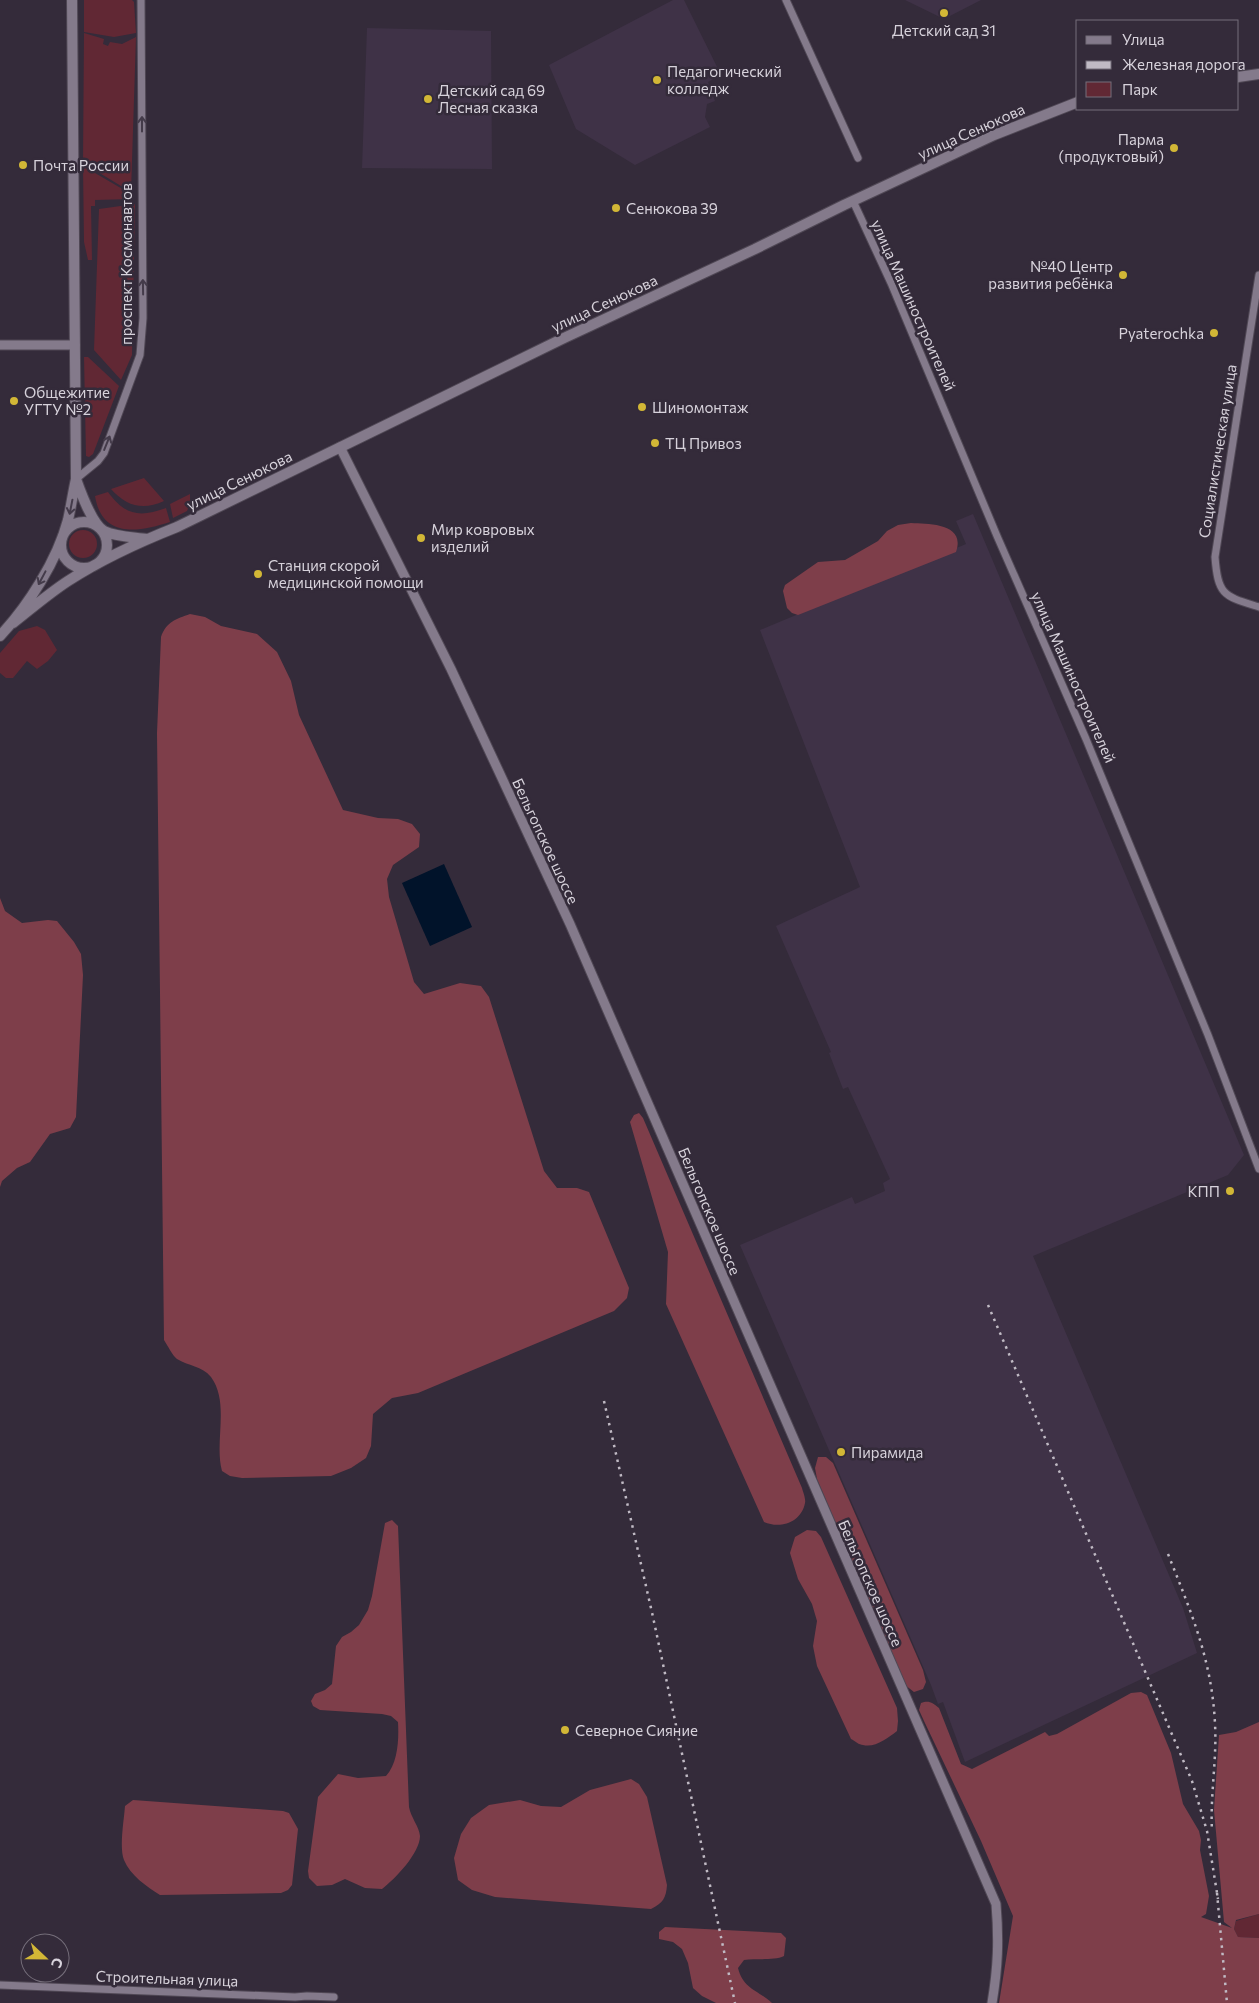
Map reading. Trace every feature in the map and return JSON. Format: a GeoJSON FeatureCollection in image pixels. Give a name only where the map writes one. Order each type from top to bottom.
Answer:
{"type":"FeatureCollection","features":[{"type":"Feature","properties":{"kind":"main road"},"geometry":{"type":"LineString","coordinates":[[63,534],[76,478],[72,0]]}},
{"type":"Feature","properties":{"kind":"main road"},"geometry":{"type":"LineString","coordinates":[[1239,77],[1259,74]]}},
{"type":"Feature","properties":{"kind":"main road","name":"улица Сенюкова"},"geometry":{"type":"LineString","coordinates":[[12,623],[67,582],[147,539],[177,527],[564,338],[853,201],[994,135],[1076,103]]}},
{"type":"Feature","properties":{"kind":"main road"},"geometry":{"type":"LineString","coordinates":[[76,478],[86,504],[106,538],[107,546],[105,553],[96,565]]}},
{"type":"Feature","properties":{"kind":"main road","name":"улица Сенюкова"},"geometry":{"type":"LineString","coordinates":[[0,636],[12,623],[41,581],[63,534],[74,524],[90,522],[112,534],[147,539]]}},
{"type":"Feature","properties":{"kind":"main road","name":"улица Сенюкова"},"geometry":{"type":"LineString","coordinates":[[63,534],[61,549],[68,562],[82,568],[96,565]]}},
{"type":"Feature","properties":{"kind":"street","name":"проспект Космонавтов"},"geometry":{"type":"LineString","coordinates":[[76,478],[98,461],[104,453],[140,355],[143,318],[141,0]]}},
{"type":"Feature","properties":{"kind":"street"},"geometry":{"type":"LineString","coordinates":[[786,0],[858,158]]}},
{"type":"Feature","properties":{"kind":"street","name":"улица Машиностроителей"},"geometry":{"type":"LineString","coordinates":[[853,201],[1093,754],[1208,1035],[1259,1169]]}},
{"type":"Feature","properties":{"kind":"street","name":"Социалистическая улица"},"geometry":{"type":"LineString","coordinates":[[1259,274],[1215,557],[1216,580],[1224,592],[1231,599],[1259,607]]}},
{"type":"Feature","properties":{"kind":"street"},"geometry":{"type":"LineString","coordinates":[[0,345],[75,345]]}},
{"type":"Feature","properties":{"kind":"street","name":"Бельгопское шоссе"},"geometry":{"type":"LineString","coordinates":[[340,447],[450,670],[574,933],[996,1904],[999,1937],[998,1968],[992,2003]]}},
{"type":"Feature","properties":{"kind":"street","name":"Строительная улица"},"geometry":{"type":"LineString","coordinates":[[0,1985],[334,1997]]}},
{"type":"Feature","properties":{"kind":"shaded area"},"geometry":{"type":"Polygon","coordinates":[[[673,0],[684,0],[721,75],[708,82],[715,101],[707,104],[705,117],[710,127],[635,165],[576,129],[549,65],[673,0]]]}},
{"type":"Feature","properties":{"kind":"shaded area","name":"Детский сад 31"},"geometry":{"type":"Polygon","coordinates":[[[905,0],[981,0],[944,19],[905,0]]]}},
{"type":"Feature","properties":{"kind":"shaded area","name":"Детский сад 69 Лесная сказка"},"geometry":{"type":"Polygon","coordinates":[[[367,28],[491,31],[492,169],[362,168],[367,28]]]}},
{"type":"Feature","properties":{"kind":"shaded area"},"geometry":{"type":"Polygon","coordinates":[[[973,514],[1244,1155],[1228,1175],[1033,1256],[1183,1608],[1197,1653],[965,1762],[943,1702],[938,1704],[740,1245],[852,1197],[855,1204],[885,1191],[883,1183],[890,1179],[848,1087],[843,1089],[829,1053],[831,1052],[776,926],[860,887],[760,630],[966,544],[956,521],[973,514]]]}},
{"type":"Feature","properties":{"kind":"shaded area"},"geometry":{"type":"Polygon","coordinates":[[[911,523],[936,525],[951,530],[956,535],[958,542],[956,552],[798,615],[792,613],[787,608],[783,591],[785,585],[818,562],[845,560],[878,541],[887,531],[898,525],[911,523]]]}},
{"type":"Feature","properties":{"kind":"shaded area"},"geometry":{"type":"Polygon","coordinates":[[[190,614],[205,617],[221,626],[257,634],[277,652],[291,681],[299,715],[343,810],[378,818],[398,819],[412,824],[420,834],[419,847],[393,865],[387,879],[389,897],[414,982],[424,994],[460,983],[481,986],[489,997],[544,1171],[557,1188],[577,1188],[589,1192],[629,1288],[627,1298],[614,1311],[418,1393],[392,1398],[373,1414],[371,1446],[366,1458],[351,1468],[331,1476],[242,1478],[230,1476],[222,1471],[220,1460],[221,1411],[217,1387],[207,1373],[177,1359],[164,1340],[157,733],[161,637],[169,624],[190,614]]]}},
{"type":"Feature","properties":{"kind":"shaded area"},"geometry":{"type":"Polygon","coordinates":[[[0,898],[5,911],[22,923],[48,920],[57,921],[81,954],[83,975],[76,1117],[70,1128],[50,1134],[30,1162],[17,1168],[2,1181],[0,1187],[0,898]]]}},
{"type":"Feature","properties":{"kind":"shaded area"},"geometry":{"type":"Polygon","coordinates":[[[639,1113],[643,1118],[802,1488],[805,1498],[803,1510],[789,1523],[777,1525],[764,1522],[666,1304],[668,1252],[630,1122],[634,1115],[639,1113]]]}},
{"type":"Feature","properties":{"kind":"shaded area"},"geometry":{"type":"Polygon","coordinates":[[[818,1457],[826,1457],[833,1463],[923,1670],[926,1682],[923,1689],[914,1692],[905,1685],[817,1479],[815,1468],[818,1457]]]}},
{"type":"Feature","properties":{"kind":"shaded area"},"geometry":{"type":"Polygon","coordinates":[[[392,1520],[398,1526],[409,1807],[419,1832],[419,1843],[406,1865],[382,1889],[365,1888],[345,1879],[332,1885],[317,1886],[309,1878],[308,1871],[318,1797],[338,1774],[358,1778],[386,1776],[390,1771],[397,1751],[398,1722],[391,1716],[320,1710],[313,1706],[311,1701],[315,1694],[325,1690],[332,1684],[336,1646],[342,1637],[359,1625],[368,1610],[385,1523],[392,1520]]]}},
{"type":"Feature","properties":{"kind":"shaded area"},"geometry":{"type":"Polygon","coordinates":[[[807,1530],[816,1531],[821,1537],[897,1708],[897,1731],[877,1744],[861,1745],[851,1739],[817,1666],[813,1646],[817,1621],[812,1604],[798,1579],[790,1553],[795,1537],[807,1530]]]}},
{"type":"Feature","properties":{"kind":"shaded area"},"geometry":{"type":"Polygon","coordinates":[[[1141,1692],[1147,1695],[1171,1753],[1183,1804],[1199,1831],[1201,1840],[1200,1850],[1209,1896],[1206,1914],[1201,1917],[1232,1928],[1224,1922],[1214,1810],[1219,1735],[1236,1732],[1259,1722],[1259,1914],[1236,1920],[1234,1929],[1238,1937],[1259,1938],[1259,2003],[999,2003],[1013,1916],[981,1841],[919,1710],[921,1703],[931,1702],[939,1708],[961,1764],[972,1769],[1045,1732],[1049,1736],[1057,1734],[1131,1693],[1141,1692]]]}},
{"type":"Feature","properties":{"kind":"shaded area"},"geometry":{"type":"Polygon","coordinates":[[[631,1779],[639,1784],[647,1797],[667,1885],[663,1900],[655,1907],[651,1909],[495,1897],[472,1890],[458,1880],[454,1858],[461,1834],[471,1818],[489,1805],[520,1800],[541,1806],[561,1807],[590,1790],[631,1779]]]}},
{"type":"Feature","properties":{"kind":"shaded area"},"geometry":{"type":"Polygon","coordinates":[[[133,1800],[289,1813],[298,1829],[292,1885],[288,1890],[281,1893],[160,1895],[135,1876],[124,1860],[122,1841],[125,1806],[133,1800]]]}},
{"type":"Feature","properties":{"kind":"shaded area"},"geometry":{"type":"Polygon","coordinates":[[[665,1927],[781,1933],[786,1938],[784,1956],[744,1960],[738,1968],[740,1975],[747,1985],[772,2003],[716,2003],[702,1996],[693,1988],[688,1963],[682,1949],[673,1942],[659,1939],[659,1932],[665,1927]]]}},
{"type":"Feature","properties":{"kind":"green space"},"geometry":{"type":"Polygon","coordinates":[[[84,0],[132,0],[134,2],[136,33],[114,37],[84,32],[84,0]]]}},
{"type":"Feature","properties":{"kind":"green space"},"geometry":{"type":"Polygon","coordinates":[[[84,33],[104,39],[103,44],[108,46],[110,42],[122,44],[136,37],[131,192],[83,163],[84,33]]]}},
{"type":"Feature","properties":{"kind":"green space"},"geometry":{"type":"Polygon","coordinates":[[[83,166],[131,194],[131,199],[95,200],[95,206],[91,206],[92,260],[88,260],[84,242],[83,166]]]}},
{"type":"Feature","properties":{"kind":"green space"},"geometry":{"type":"Polygon","coordinates":[[[135,204],[132,355],[121,380],[94,350],[99,209],[135,204]]]}},
{"type":"Feature","properties":{"kind":"green space"},"geometry":{"type":"Polygon","coordinates":[[[84,357],[88,357],[119,386],[93,454],[89,457],[86,456],[84,357]]]}},
{"type":"Feature","properties":{"kind":"green space"},"geometry":{"type":"Polygon","coordinates":[[[144,478],[164,501],[149,506],[135,505],[117,495],[111,489],[144,478]]]}},
{"type":"Feature","properties":{"kind":"green space"},"geometry":{"type":"Polygon","coordinates":[[[108,492],[120,506],[133,512],[148,513],[166,508],[170,522],[134,530],[114,526],[105,520],[99,510],[95,496],[108,492]]]}},
{"type":"Feature","properties":{"kind":"green space"},"geometry":{"type":"Polygon","coordinates":[[[190,494],[190,504],[187,511],[173,518],[170,504],[190,494]]]}},
{"type":"Feature","properties":{"kind":"green space"},"geometry":{"type":"Polygon","coordinates":[[[83,530],[93,534],[97,544],[93,554],[83,558],[73,554],[69,544],[73,534],[83,530]]]}},
{"type":"Feature","properties":{"kind":"green space"},"geometry":{"type":"Polygon","coordinates":[[[37,626],[45,630],[57,650],[48,661],[37,669],[27,661],[13,678],[6,678],[0,673],[0,653],[19,631],[37,626]]]}},
{"type":"Feature","properties":{"kind":"green space"},"geometry":{"type":"Polygon","coordinates":[[[1259,1914],[1259,1938],[1238,1937],[1234,1929],[1236,1921],[1259,1914]]]}},
{"type":"Feature","properties":{"kind":"water"},"geometry":{"type":"Polygon","coordinates":[[[444,864],[472,927],[430,946],[402,883],[444,864]]]}},
{"type":"Feature","properties":{"kind":"railway"},"geometry":{"type":"LineString","coordinates":[[988,1305],[1192,1781],[1207,1831],[1218,1899]]}},
{"type":"Feature","properties":{"kind":"railway"},"geometry":{"type":"LineString","coordinates":[[604,1401],[653,1617],[735,2003]]}},
{"type":"Feature","properties":{"kind":"railway"},"geometry":{"type":"LineString","coordinates":[[1168,1554],[1199,1637],[1210,1679],[1215,1724],[1212,1831]]}},
{"type":"Feature","properties":{"kind":"railway"},"geometry":{"type":"LineString","coordinates":[[1217,1893],[1227,2003]]}},
{"type":"Feature","properties":{"kind":"place","name":"Детский сад 31"},"geometry":{"type":"Point","coordinates":[944,13]}},
{"type":"Feature","properties":{"kind":"place","name":"Педагогический колледж"},"geometry":{"type":"Point","coordinates":[657,80]}},
{"type":"Feature","properties":{"kind":"place","name":"Детский сад 69 Лесная сказка"},"geometry":{"type":"Point","coordinates":[428,99]}},
{"type":"Feature","properties":{"kind":"place","name":"Парма (продуктовый)"},"geometry":{"type":"Point","coordinates":[1174,148]}},
{"type":"Feature","properties":{"kind":"place","name":"Почта России"},"geometry":{"type":"Point","coordinates":[23,165]}},
{"type":"Feature","properties":{"kind":"place","name":"Сенюкова 39"},"geometry":{"type":"Point","coordinates":[616,208]}},
{"type":"Feature","properties":{"kind":"place","name":"№40 Центр развития ребёнка"},"geometry":{"type":"Point","coordinates":[1123,275]}},
{"type":"Feature","properties":{"kind":"place","name":"Pyaterochka"},"geometry":{"type":"Point","coordinates":[1214,333]}},
{"type":"Feature","properties":{"kind":"place","name":"Общежитие УГТУ №2"},"geometry":{"type":"Point","coordinates":[14,401]}},
{"type":"Feature","properties":{"kind":"place","name":"Шиномонтаж"},"geometry":{"type":"Point","coordinates":[642,407]}},
{"type":"Feature","properties":{"kind":"place","name":"ТЦ Привоз"},"geometry":{"type":"Point","coordinates":[655,443]}},
{"type":"Feature","properties":{"kind":"place","name":"Мир ковровых изделий"},"geometry":{"type":"Point","coordinates":[421,538]}},
{"type":"Feature","properties":{"kind":"place","name":"Станция скорой медицинской помощи"},"geometry":{"type":"Point","coordinates":[258,574]}},
{"type":"Feature","properties":{"kind":"place","name":"КПП"},"geometry":{"type":"Point","coordinates":[1230,1191]}},
{"type":"Feature","properties":{"kind":"place","name":"Пирамида"},"geometry":{"type":"Point","coordinates":[841,1452]}},
{"type":"Feature","properties":{"kind":"place","name":"Северное Сияние"},"geometry":{"type":"Point","coordinates":[565,1730]}}]}
